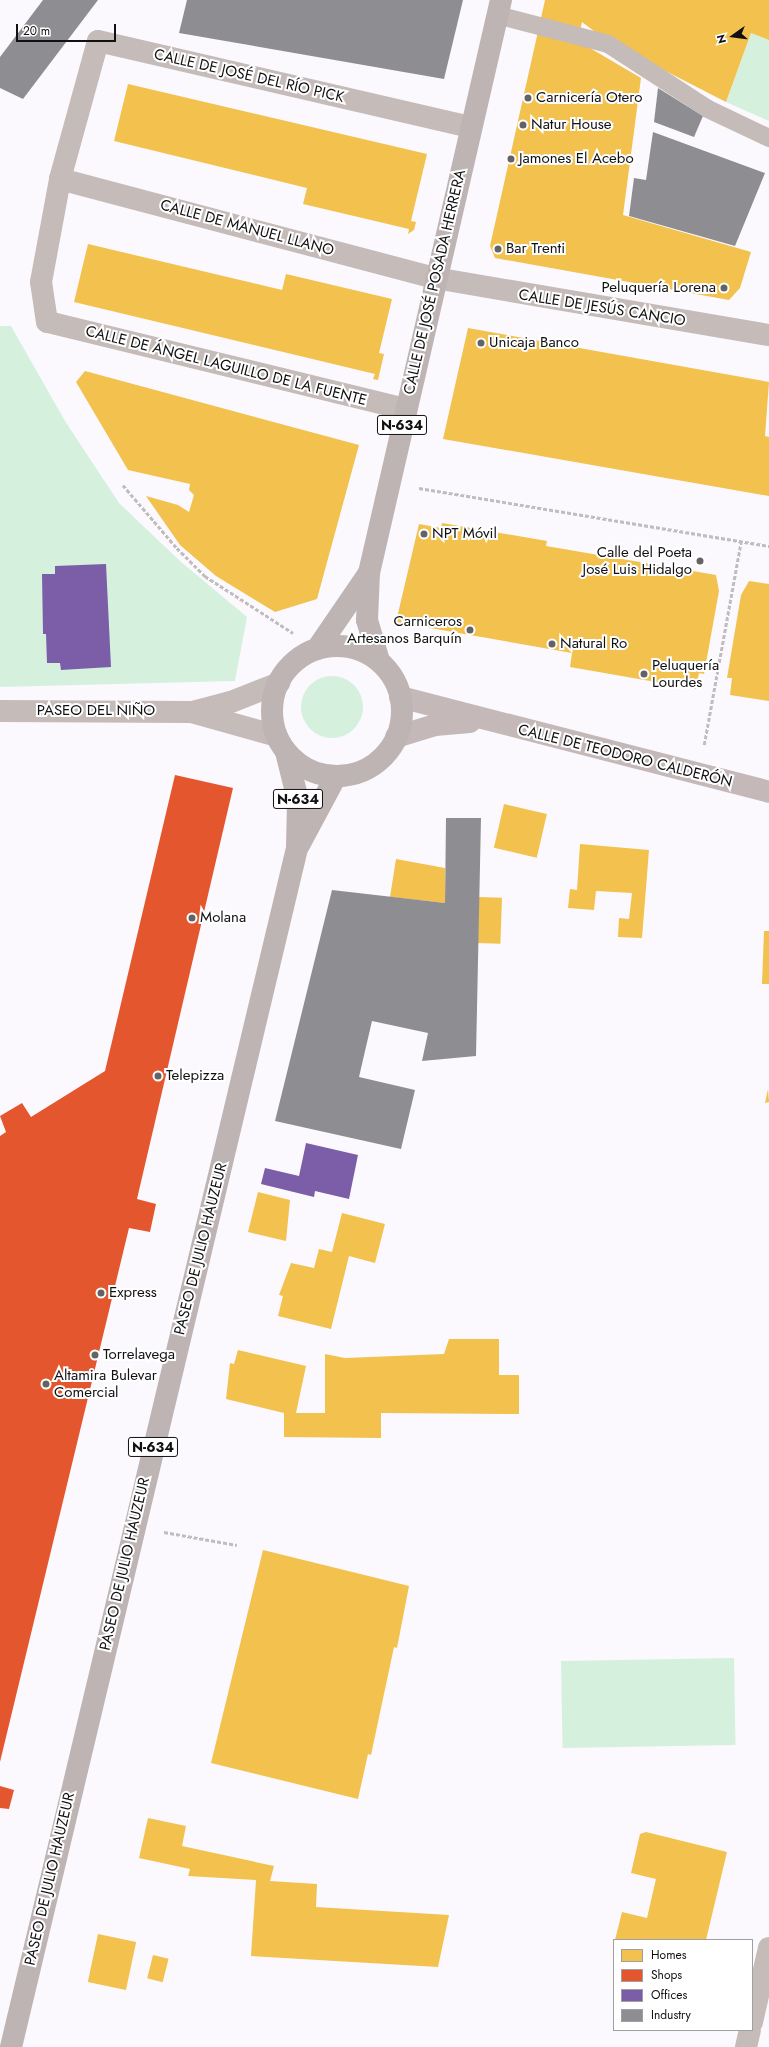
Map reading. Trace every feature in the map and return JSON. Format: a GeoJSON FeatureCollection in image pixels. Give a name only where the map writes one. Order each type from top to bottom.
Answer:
{"type":"FeatureCollection","features":[{"type":"Feature","properties":{"kind":"highway","name":"CALLE DE JOSÉ POSADA HERRERA"},"geometry":{"type":"LineString","coordinates":[[379,661],[367,620],[369,573],[435,278],[499,7]]}},
{"type":"Feature","properties":{"kind":"highway","name":"CALLE DE JOSÉ POSADA HERRERA"},"geometry":{"type":"LineString","coordinates":[[317,649],[369,573]]}},
{"type":"Feature","properties":{"kind":"highway","name":"N-634"},"geometry":{"type":"LineString","coordinates":[[338,646],[353,648],[379,661],[392,677],[400,697],[402,718],[396,737],[372,766],[336,776],[300,765],[282,744],[272,718],[273,696],[279,683],[297,659],[317,649],[338,646]]}},
{"type":"Feature","properties":{"kind":"highway","name":"PASEO DE JULIO HAUZEUR"},"geometry":{"type":"LineString","coordinates":[[11,2047],[297,848],[298,800],[282,744]]}},
{"type":"Feature","properties":{"kind":"highway","name":"PASEO DE JULIO HAUZEUR"},"geometry":{"type":"LineString","coordinates":[[297,848],[336,776]]}},
{"type":"Feature","properties":{"kind":"main road","name":"CALLE DE TEODORO CALDERÓN"},"geometry":{"type":"LineString","coordinates":[[400,697],[481,721],[769,792]]}},
{"type":"Feature","properties":{"kind":"main road","name":"CALLE DE TEODORO CALDERÓN"},"geometry":{"type":"LineString","coordinates":[[396,737],[435,725],[481,721]]}},
{"type":"Feature","properties":{"kind":"street","name":"CALLE DE JOSÉ DEL RÍO PICK"},"geometry":{"type":"LineString","coordinates":[[47,322],[41,282],[60,179],[98,41],[470,127]]}},
{"type":"Feature","properties":{"kind":"street","name":"CALLE DE MANUEL LLANO"},"geometry":{"type":"LineString","coordinates":[[60,179],[435,278]]}},
{"type":"Feature","properties":{"kind":"street","name":"CALLE DE JESÚS CANCIO"},"geometry":{"type":"LineString","coordinates":[[435,278],[769,336]]}},
{"type":"Feature","properties":{"kind":"street","name":"CALLE DE ÁNGEL LAGUILLO DE LA FUENTE"},"geometry":{"type":"LineString","coordinates":[[47,322],[406,409]]}},
{"type":"Feature","properties":{"kind":"street","name":"PASEO DEL NIÑO"},"geometry":{"type":"LineString","coordinates":[[0,711],[192,712],[231,702],[279,683]]}},
{"type":"Feature","properties":{"kind":"street","name":"PASEO DEL NIÑO"},"geometry":{"type":"LineString","coordinates":[[192,712],[282,744]]}},
{"type":"Feature","properties":{"kind":"street"},"geometry":{"type":"LineString","coordinates":[[753,2018],[769,1948]]}},
{"type":"Feature","properties":{"kind":"street"},"geometry":{"type":"LineString","coordinates":[[746,2047],[750,2031]]}},
{"type":"Feature","properties":{"kind":"lane","name":"CALLE DE JOSÉ POSADA HERRERA"},"geometry":{"type":"LineString","coordinates":[[499,7],[608,44],[708,109],[769,138]]}},
{"type":"Feature","properties":{"kind":"path"},"geometry":{"type":"LineString","coordinates":[[388,483],[769,546]]}},
{"type":"Feature","properties":{"kind":"path"},"geometry":{"type":"LineString","coordinates":[[123,485],[177,548],[205,576],[317,649]]}},
{"type":"Feature","properties":{"kind":"path"},"geometry":{"type":"LineString","coordinates":[[699,774],[741,541]]}},
{"type":"Feature","properties":{"kind":"path"},"geometry":{"type":"LineString","coordinates":[[134,1527],[237,1545]]}},
{"type":"Feature","properties":{"kind":"green space"},"geometry":{"type":"Polygon","coordinates":[[[751,33],[769,40],[769,121],[726,102],[751,33]]]}},
{"type":"Feature","properties":{"kind":"green space"},"geometry":{"type":"Polygon","coordinates":[[[0,326],[11,326],[65,421],[119,503],[180,561],[247,617],[235,681],[0,687],[0,326]]]}},
{"type":"Feature","properties":{"kind":"green space"},"geometry":{"type":"Polygon","coordinates":[[[326,676],[338,676],[354,685],[361,695],[363,707],[361,719],[354,729],[338,738],[326,738],[315,733],[306,724],[301,713],[301,701],[306,690],[315,681],[326,676]]]}},
{"type":"Feature","properties":{"kind":"green space"},"geometry":{"type":"Polygon","coordinates":[[[734,1658],[736,1745],[563,1748],[561,1661],[734,1658]]]}},
{"type":"Feature","properties":{"kind":"building: Homes"},"geometry":{"type":"Polygon","coordinates":[[[545,0],[769,0],[769,40],[751,33],[726,102],[607,41],[582,22],[578,41],[641,78],[623,215],[751,252],[740,288],[729,300],[495,258],[490,246],[545,0]]]}},
{"type":"Feature","properties":{"kind":"building: Homes"},"geometry":{"type":"Polygon","coordinates":[[[128,84],[427,154],[411,221],[416,222],[414,230],[408,234],[409,229],[303,204],[307,188],[114,141],[128,84]]]}},
{"type":"Feature","properties":{"kind":"building: Homes"},"geometry":{"type":"Polygon","coordinates":[[[88,244],[282,290],[286,274],[392,299],[379,353],[384,354],[378,380],[373,379],[375,374],[74,302],[88,244]]]}},
{"type":"Feature","properties":{"kind":"building: Homes"},"geometry":{"type":"Polygon","coordinates":[[[468,328],[769,382],[765,436],[769,437],[769,496],[443,439],[468,328]]]}},
{"type":"Feature","properties":{"kind":"building: Homes"},"geometry":{"type":"Polygon","coordinates":[[[85,371],[359,445],[317,599],[275,612],[216,576],[180,545],[146,496],[178,505],[189,512],[194,495],[189,490],[190,484],[128,470],[76,382],[85,371]]]}},
{"type":"Feature","properties":{"kind":"building: Homes"},"geometry":{"type":"Polygon","coordinates":[[[442,523],[547,541],[546,546],[716,575],[719,591],[704,674],[699,673],[696,689],[570,667],[572,653],[396,622],[419,524],[441,528],[442,523]]]}},
{"type":"Feature","properties":{"kind":"building: Homes"},"geometry":{"type":"Polygon","coordinates":[[[749,581],[769,584],[769,701],[730,695],[732,678],[727,678],[741,595],[749,581]]]}},
{"type":"Feature","properties":{"kind":"building: Homes"},"geometry":{"type":"Polygon","coordinates":[[[504,804],[547,814],[537,858],[494,848],[504,804]]]}},
{"type":"Feature","properties":{"kind":"building: Homes"},"geometry":{"type":"Polygon","coordinates":[[[580,844],[649,850],[642,938],[618,937],[619,918],[629,919],[632,893],[596,891],[594,910],[568,908],[570,889],[577,890],[580,844]]]}},
{"type":"Feature","properties":{"kind":"building: Homes"},"geometry":{"type":"Polygon","coordinates":[[[396,859],[445,868],[445,903],[390,897],[396,859]]]}},
{"type":"Feature","properties":{"kind":"building: Homes"},"geometry":{"type":"Polygon","coordinates":[[[479,897],[502,898],[500,944],[477,943],[479,897]]]}},
{"type":"Feature","properties":{"kind":"building: Homes"},"geometry":{"type":"Polygon","coordinates":[[[764,931],[769,931],[769,984],[762,984],[764,931]]]}},
{"type":"Feature","properties":{"kind":"building: Homes"},"geometry":{"type":"Polygon","coordinates":[[[768,1089],[769,1102],[765,1103],[768,1089]]]}},
{"type":"Feature","properties":{"kind":"building: Homes"},"geometry":{"type":"Polygon","coordinates":[[[258,1192],[290,1200],[286,1241],[248,1232],[258,1192]]]}},
{"type":"Feature","properties":{"kind":"building: Homes"},"geometry":{"type":"Polygon","coordinates":[[[342,1213],[385,1224],[375,1263],[349,1256],[331,1329],[278,1316],[283,1296],[279,1295],[291,1263],[314,1268],[319,1249],[332,1252],[342,1213]]]}},
{"type":"Feature","properties":{"kind":"building: Homes"},"geometry":{"type":"Polygon","coordinates":[[[449,1339],[499,1339],[499,1375],[519,1375],[519,1414],[381,1413],[381,1438],[284,1437],[284,1413],[226,1399],[230,1363],[234,1364],[238,1350],[306,1366],[296,1413],[325,1413],[325,1354],[345,1358],[444,1354],[449,1339]]]}},
{"type":"Feature","properties":{"kind":"building: Homes"},"geometry":{"type":"Polygon","coordinates":[[[263,1550],[409,1586],[397,1648],[394,1647],[371,1755],[368,1754],[358,1799],[211,1763],[263,1550]]]}},
{"type":"Feature","properties":{"kind":"building: Homes"},"geometry":{"type":"Polygon","coordinates":[[[148,1818],[186,1826],[182,1846],[274,1866],[270,1881],[317,1884],[316,1907],[449,1915],[438,1967],[251,1956],[256,1880],[188,1876],[190,1869],[139,1858],[148,1818]]]}},
{"type":"Feature","properties":{"kind":"building: Homes"},"geometry":{"type":"Polygon","coordinates":[[[646,1832],[727,1852],[706,1939],[615,1939],[622,1912],[647,1918],[656,1879],[631,1873],[640,1834],[646,1832]]]}},
{"type":"Feature","properties":{"kind":"building: Homes"},"geometry":{"type":"Polygon","coordinates":[[[98,1934],[136,1942],[126,1990],[88,1982],[98,1934]]]}},
{"type":"Feature","properties":{"kind":"building: Homes"},"geometry":{"type":"Polygon","coordinates":[[[153,1955],[169,1959],[163,1982],[147,1978],[153,1955]]]}},
{"type":"Feature","properties":{"kind":"building: Shops","name":"Altamira Bulevar Comercial"},"geometry":{"type":"Polygon","coordinates":[[[175,775],[233,788],[137,1199],[156,1204],[150,1232],[129,1228],[0,1762],[0,1136],[6,1132],[0,1116],[22,1103],[31,1117],[105,1071],[175,775]]]}},
{"type":"Feature","properties":{"kind":"building: Shops"},"geometry":{"type":"Polygon","coordinates":[[[0,1786],[14,1790],[9,1809],[0,1808],[0,1786]]]}},
{"type":"Feature","properties":{"kind":"building: Offices"},"geometry":{"type":"Polygon","coordinates":[[[106,564],[111,667],[61,670],[60,663],[47,663],[46,634],[43,634],[42,574],[55,574],[55,566],[106,564]]]}},
{"type":"Feature","properties":{"kind":"building: Offices"},"geometry":{"type":"Polygon","coordinates":[[[306,1143],[358,1155],[349,1199],[315,1191],[314,1197],[261,1184],[265,1168],[299,1176],[306,1143]]]}},
{"type":"Feature","properties":{"kind":"building: Industry"},"geometry":{"type":"Polygon","coordinates":[[[43,0],[98,0],[23,99],[0,88],[0,57],[43,0]]]}},
{"type":"Feature","properties":{"kind":"building: Industry"},"geometry":{"type":"Polygon","coordinates":[[[187,0],[463,0],[444,79],[179,33],[187,0]]]}},
{"type":"Feature","properties":{"kind":"building: Industry"},"geometry":{"type":"Polygon","coordinates":[[[658,88],[703,116],[694,137],[654,122],[658,88]]]}},
{"type":"Feature","properties":{"kind":"building: Industry"},"geometry":{"type":"Polygon","coordinates":[[[653,132],[765,173],[735,246],[629,216],[634,178],[646,180],[653,132]]]}},
{"type":"Feature","properties":{"kind":"building: Industry"},"geometry":{"type":"Polygon","coordinates":[[[446,818],[481,818],[476,1056],[422,1061],[428,1033],[372,1021],[359,1077],[415,1090],[401,1149],[275,1121],[332,890],[445,903],[446,818]]]}},
{"type":"Feature","properties":{"kind":"place","name":"Carnicería Otero"},"geometry":{"type":"Point","coordinates":[528,98]}},
{"type":"Feature","properties":{"kind":"place","name":"Natur House"},"geometry":{"type":"Point","coordinates":[523,125]}},
{"type":"Feature","properties":{"kind":"place","name":"Jamones El Acebo"},"geometry":{"type":"Point","coordinates":[511,159]}},
{"type":"Feature","properties":{"kind":"place","name":"Bar Trenti"},"geometry":{"type":"Point","coordinates":[498,249]}},
{"type":"Feature","properties":{"kind":"place","name":"Peluquería Lorena"},"geometry":{"type":"Point","coordinates":[724,288]}},
{"type":"Feature","properties":{"kind":"place","name":"Unicaja Banco"},"geometry":{"type":"Point","coordinates":[481,343]}},
{"type":"Feature","properties":{"kind":"place","name":"NPT Móvil"},"geometry":{"type":"Point","coordinates":[424,534]}},
{"type":"Feature","properties":{"kind":"place","name":"Calle del Poeta José Luis Hidalgo"},"geometry":{"type":"Point","coordinates":[700,561]}},
{"type":"Feature","properties":{"kind":"place","name":"Carniceros Artesanos Barquín"},"geometry":{"type":"Point","coordinates":[470,630]}},
{"type":"Feature","properties":{"kind":"place","name":"Natural Ro"},"geometry":{"type":"Point","coordinates":[552,644]}},
{"type":"Feature","properties":{"kind":"place","name":"Peluquería Lourdes"},"geometry":{"type":"Point","coordinates":[644,674]}},
{"type":"Feature","properties":{"kind":"place","name":"Molana"},"geometry":{"type":"Point","coordinates":[192,918]}},
{"type":"Feature","properties":{"kind":"place","name":"Telepizza"},"geometry":{"type":"Point","coordinates":[158,1076]}},
{"type":"Feature","properties":{"kind":"place","name":"Express"},"geometry":{"type":"Point","coordinates":[101,1293]}},
{"type":"Feature","properties":{"kind":"place","name":"Torrelavega"},"geometry":{"type":"Point","coordinates":[95,1355]}},
{"type":"Feature","properties":{"kind":"place","name":"Altamira Bulevar Comercial"},"geometry":{"type":"Point","coordinates":[46,1384]}}]}
